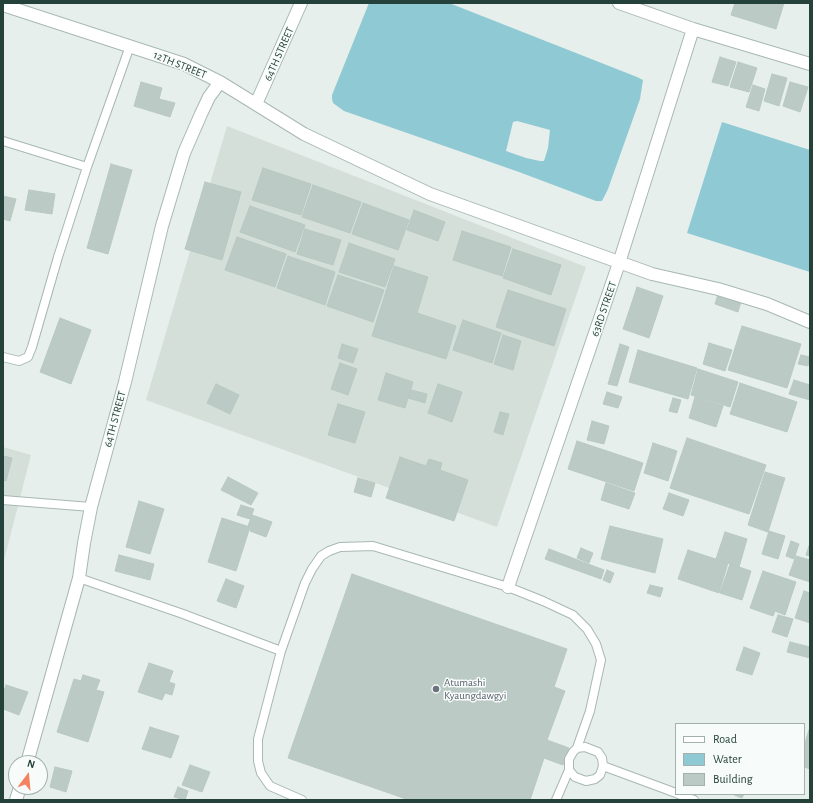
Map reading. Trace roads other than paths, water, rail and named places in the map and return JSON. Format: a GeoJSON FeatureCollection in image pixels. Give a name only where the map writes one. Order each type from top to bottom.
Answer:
{"type":"FeatureCollection","features":[{"type":"Feature","properties":{"kind":"street","name":"64TH STREET"},"geometry":{"type":"LineString","coordinates":[[256,104],[302,3]]}},
{"type":"Feature","properties":{"kind":"street"},"geometry":{"type":"LineString","coordinates":[[619,3],[693,29],[810,64]]}},
{"type":"Feature","properties":{"kind":"street","name":"12TH STREET"},"geometry":{"type":"LineString","coordinates":[[3,5],[184,64],[220,82],[304,134],[430,194],[619,263],[652,274],[718,288],[767,304],[810,322]]}},
{"type":"Feature","properties":{"kind":"street","name":"63RD STREET"},"geometry":{"type":"LineString","coordinates":[[508,587],[619,263],[693,29]]}},
{"type":"Feature","properties":{"kind":"street","name":"64TH STREET"},"geometry":{"type":"LineString","coordinates":[[28,755],[79,578],[91,507],[125,382],[162,226],[184,153],[209,97],[220,82]]}},
{"type":"Feature","properties":{"kind":"lane"},"geometry":{"type":"LineString","coordinates":[[3,357],[19,361],[28,357],[87,167],[130,46]]}},
{"type":"Feature","properties":{"kind":"lane"},"geometry":{"type":"LineString","coordinates":[[3,141],[87,167]]}},
{"type":"Feature","properties":{"kind":"lane"},"geometry":{"type":"LineString","coordinates":[[3,500],[91,507]]}},
{"type":"Feature","properties":{"kind":"lane"},"geometry":{"type":"LineString","coordinates":[[302,800],[270,786],[261,773],[258,761],[258,739],[281,651],[305,583],[321,556],[340,547],[373,546],[508,587],[543,600],[573,615],[587,629],[596,644],[602,660],[590,710],[577,748],[569,759],[570,770],[556,800]]}},
{"type":"Feature","properties":{"kind":"lane"},"geometry":{"type":"LineString","coordinates":[[79,578],[281,651]]}},
{"type":"Feature","properties":{"kind":"lane"},"geometry":{"type":"LineString","coordinates":[[570,770],[575,777],[586,781],[595,779],[600,775],[603,766],[602,758],[598,752],[585,747],[577,748]]}},
{"type":"Feature","properties":{"kind":"lane"},"geometry":{"type":"LineString","coordinates":[[603,766],[675,793]]}},
{"type":"Feature","properties":{"kind":"lane"},"geometry":{"type":"LineString","coordinates":[[680,795],[694,800]]}},
{"type":"Feature","properties":{"kind":"water"},"geometry":{"type":"Polygon","coordinates":[[[369,3],[449,3],[643,80],[640,99],[608,189],[602,201],[596,201],[519,172],[344,111],[333,103],[332,95],[369,3]],[[517,121],[513,122],[506,151],[526,158],[544,161],[548,148],[550,130],[517,121]]]}},
{"type":"Feature","properties":{"kind":"water"},"geometry":{"type":"Polygon","coordinates":[[[722,122],[810,150],[810,272],[687,233],[722,122]]]}},
{"type":"Feature","properties":{"kind":"place","name":"Atumashi Kyaungdawgyi"},"geometry":{"type":"Point","coordinates":[436,689]}}]}
